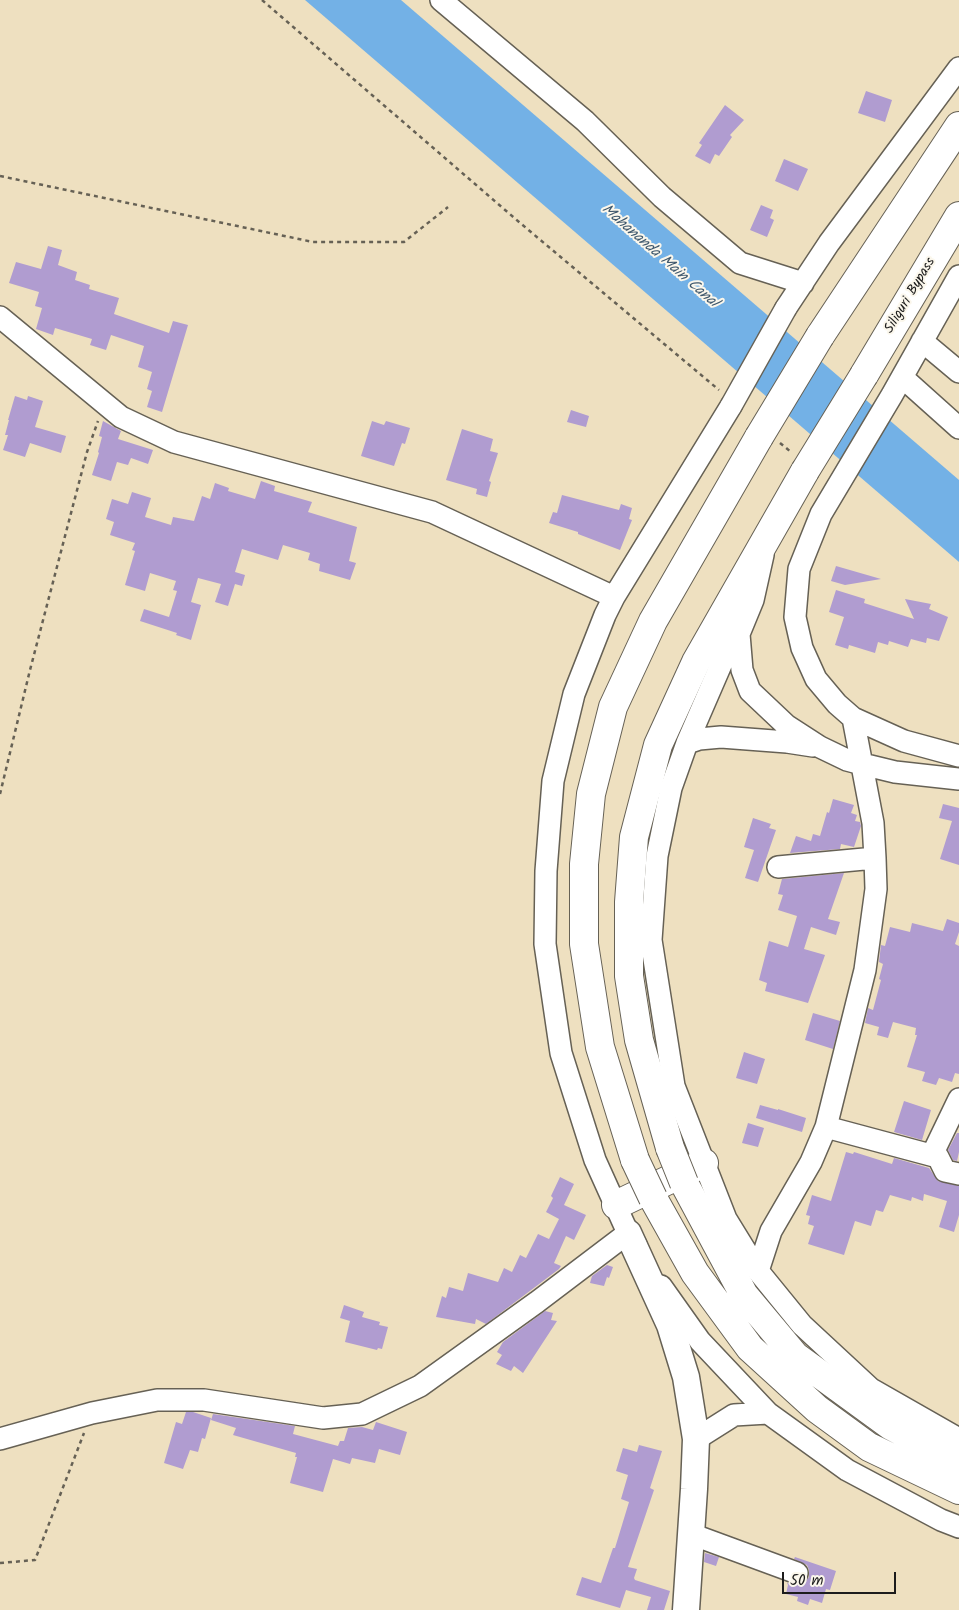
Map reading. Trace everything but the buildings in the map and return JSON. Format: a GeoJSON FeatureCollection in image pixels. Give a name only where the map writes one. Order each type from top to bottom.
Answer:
{"type":"FeatureCollection","features":[{"type":"Feature","properties":{"kind":"highway"},"geometry":{"type":"LineString","coordinates":[[959,126],[820,336],[767,438],[653,621],[613,707],[590,794],[584,864],[584,944],[600,1047],[635,1160],[653,1198],[695,1273],[750,1348],[817,1409],[870,1447],[959,1490]]}},
{"type":"Feature","properties":{"kind":"highway","name":"Siliguri Bypass"},"geometry":{"type":"LineString","coordinates":[[959,216],[864,375],[801,464],[769,532],[696,662],[658,745],[634,837],[629,902],[629,976],[639,1040],[670,1148],[684,1183],[744,1295],[795,1356],[891,1426],[959,1462]]}},
{"type":"Feature","properties":{"kind":"highway"},"geometry":{"type":"LineString","coordinates":[[616,1205],[704,1163]]}},
{"type":"Feature","properties":{"kind":"main road"},"geometry":{"type":"LineString","coordinates":[[628,1233],[670,1325],[686,1377],[696,1439],[686,1610]]}},
{"type":"Feature","properties":{"kind":"street"},"geometry":{"type":"LineString","coordinates":[[441,0],[585,120],[662,197],[740,263],[802,283]]}},
{"type":"Feature","properties":{"kind":"street"},"geometry":{"type":"LineString","coordinates":[[959,68],[829,243],[802,283],[727,400],[614,597],[574,694],[553,781],[546,871],[545,944],[561,1053],[595,1160],[628,1233],[659,1284],[700,1341],[768,1413],[847,1470],[941,1520],[959,1527]]}},
{"type":"Feature","properties":{"kind":"street"},"geometry":{"type":"LineString","coordinates":[[959,276],[892,395],[821,514],[799,569],[796,617],[802,648],[816,679],[837,704],[853,718],[904,741],[959,756]]}},
{"type":"Feature","properties":{"kind":"street"},"geometry":{"type":"LineString","coordinates":[[0,317],[121,417],[174,442],[432,512],[614,597]]}},
{"type":"Feature","properties":{"kind":"street"},"geometry":{"type":"LineString","coordinates":[[922,341],[959,372]]}},
{"type":"Feature","properties":{"kind":"street"},"geometry":{"type":"LineString","coordinates":[[902,377],[959,428]]}},
{"type":"Feature","properties":{"kind":"street"},"geometry":{"type":"LineString","coordinates":[[769,532],[753,600],[739,634],[723,660],[687,742],[671,788],[657,856],[651,940],[674,1086],[726,1219],[758,1271],[802,1325],[871,1389],[959,1439]]}},
{"type":"Feature","properties":{"kind":"street"},"geometry":{"type":"LineString","coordinates":[[739,634],[742,670],[750,691],[786,725],[820,747],[847,760],[895,772],[959,779]]}},
{"type":"Feature","properties":{"kind":"street"},"geometry":{"type":"LineString","coordinates":[[758,1271],[771,1232],[810,1162],[826,1127],[865,970],[876,889],[875,858],[873,823],[853,718]]}},
{"type":"Feature","properties":{"kind":"street"},"geometry":{"type":"LineString","coordinates":[[687,742],[699,739],[721,738],[787,742],[820,747]]}},
{"type":"Feature","properties":{"kind":"street"},"geometry":{"type":"LineString","coordinates":[[778,867],[875,858]]}},
{"type":"Feature","properties":{"kind":"street"},"geometry":{"type":"LineString","coordinates":[[932,1156],[959,1098]]}},
{"type":"Feature","properties":{"kind":"street"},"geometry":{"type":"LineString","coordinates":[[826,1127],[938,1157],[945,1172],[959,1174]]}},
{"type":"Feature","properties":{"kind":"street"},"geometry":{"type":"LineString","coordinates":[[0,1439],[92,1413],[157,1400],[204,1400],[323,1418],[362,1414],[420,1386],[537,1302],[628,1233]]}},
{"type":"Feature","properties":{"kind":"street"},"geometry":{"type":"LineString","coordinates":[[696,1439],[734,1415],[768,1413]]}},
{"type":"Feature","properties":{"kind":"street"},"geometry":{"type":"LineString","coordinates":[[691,1534],[797,1573]]}},
{"type":"Feature","properties":{"kind":"path"},"geometry":{"type":"LineString","coordinates":[[262,0],[727,400]]}},
{"type":"Feature","properties":{"kind":"path"},"geometry":{"type":"LineString","coordinates":[[0,176],[313,242],[404,242],[448,207]]}},
{"type":"Feature","properties":{"kind":"path"},"geometry":{"type":"LineString","coordinates":[[0,794],[32,660],[87,452],[104,402]]}},
{"type":"Feature","properties":{"kind":"path"},"geometry":{"type":"LineString","coordinates":[[767,438],[801,464]]}},
{"type":"Feature","properties":{"kind":"path"},"geometry":{"type":"LineString","coordinates":[[0,1563],[35,1560],[92,1413]]}},
{"type":"Feature","properties":{"kind":"water","name":"Mahananda Main Canal"},"geometry":{"type":"Polygon","coordinates":[[[305,0],[401,0],[959,480],[959,562],[305,0]]]}}]}
